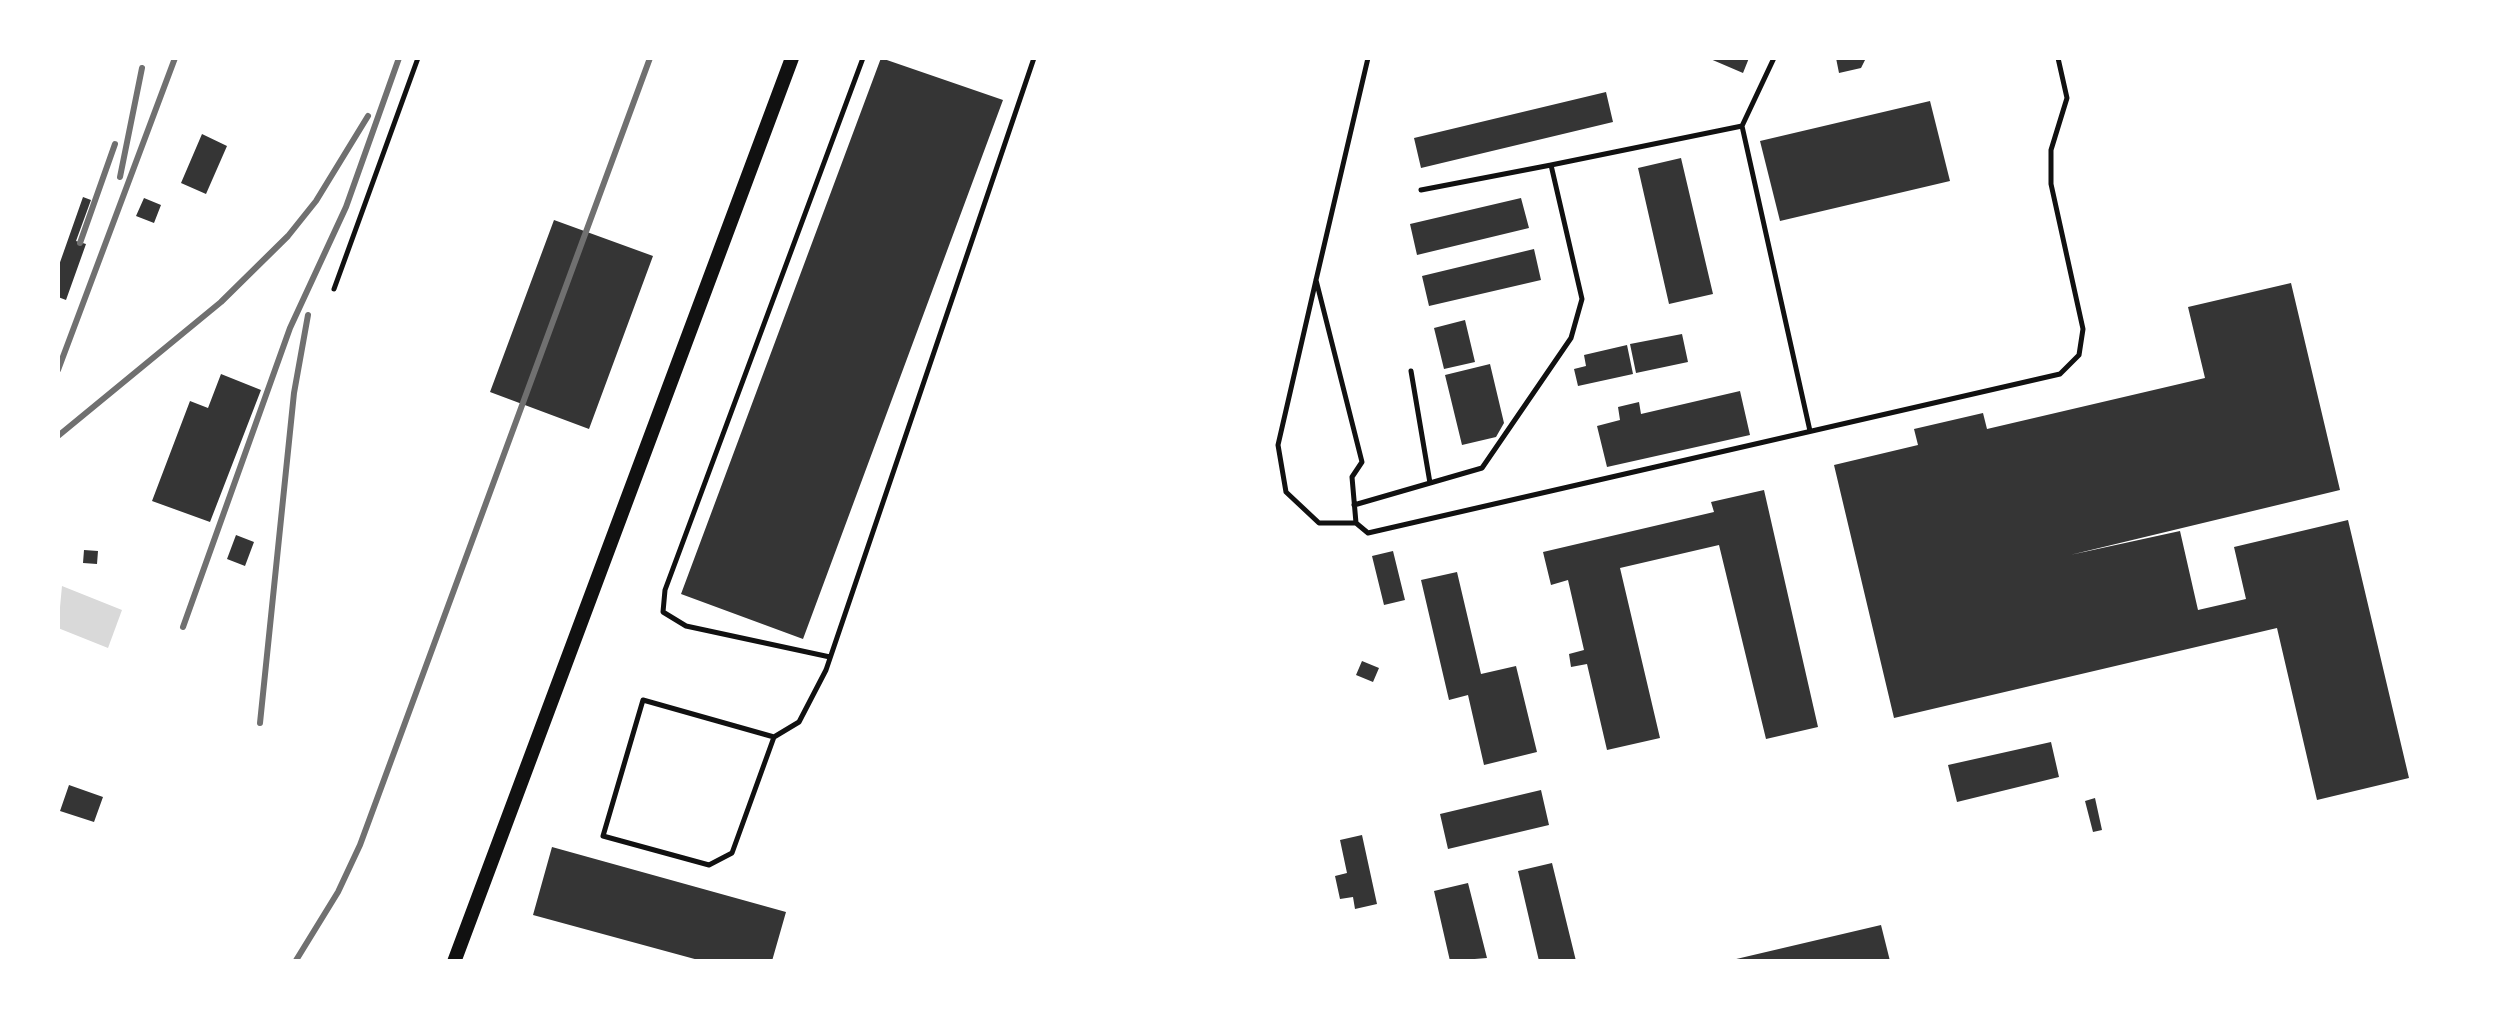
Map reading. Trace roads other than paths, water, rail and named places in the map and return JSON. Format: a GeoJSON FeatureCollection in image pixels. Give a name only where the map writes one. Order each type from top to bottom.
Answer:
{"type":"FeatureCollection","features":[{"type":"Feature","properties":{"kind":"main road"},"geometry":{"type":"LineString","coordinates":[[454,962],[792,58]]}},
{"type":"Feature","properties":{"kind":"lane"},"geometry":{"type":"LineString","coordinates":[[334,290],[418,58]]}},
{"type":"Feature","properties":{"kind":"lane"},"geometry":{"type":"LineString","coordinates":[[830,657],[686,626],[663,612],[665,590],[863,58]]}},
{"type":"Feature","properties":{"kind":"lane"},"geometry":{"type":"LineString","coordinates":[[774,737],[643,700],[603,836],[708,865],[732,853],[774,737],[799,722],[830,657],[1034,58]]}},
{"type":"Feature","properties":{"kind":"lane"},"geometry":{"type":"LineString","coordinates":[[1368,58],[1278,445],[1286,492],[1320,523],[1356,523],[1368,532],[2060,374],[2079,354],[2083,330],[2051,184],[2051,150],[2067,98],[2058,58]]}},
{"type":"Feature","properties":{"kind":"lane"},"geometry":{"type":"LineString","coordinates":[[1774,58],[1742,126],[1810,431]]}},
{"type":"Feature","properties":{"kind":"lane"},"geometry":{"type":"LineString","coordinates":[[1421,190],[1742,126]]}},
{"type":"Feature","properties":{"kind":"lane"},"geometry":{"type":"LineString","coordinates":[[1354,505],[1482,468],[1572,338],[1582,299],[1551,165]]}},
{"type":"Feature","properties":{"kind":"lane"},"geometry":{"type":"LineString","coordinates":[[1316,280],[1362,462],[1352,477],[1356,523]]}},
{"type":"Feature","properties":{"kind":"lane"},"geometry":{"type":"LineString","coordinates":[[1411,371],[1430,483]]}},
{"type":"Feature","properties":{"kind":"railway"},"geometry":{"type":"LineString","coordinates":[[58,370],[175,58]]}},
{"type":"Feature","properties":{"kind":"railway"},"geometry":{"type":"LineString","coordinates":[[183,627],[290,328],[346,207],[399,58]]}},
{"type":"Feature","properties":{"kind":"railway"},"geometry":{"type":"LineString","coordinates":[[295,962],[338,892],[360,845],[650,58]]}},
{"type":"Feature","properties":{"kind":"railway"},"geometry":{"type":"LineString","coordinates":[[120,177],[142,68]]}},
{"type":"Feature","properties":{"kind":"railway"},"geometry":{"type":"LineString","coordinates":[[58,436],[221,302],[288,236],[316,201],[368,116]]}},
{"type":"Feature","properties":{"kind":"railway"},"geometry":{"type":"LineString","coordinates":[[80,243],[115,144]]}},
{"type":"Feature","properties":{"kind":"railway"},"geometry":{"type":"LineString","coordinates":[[260,723],[294,393],[308,315]]}}]}
